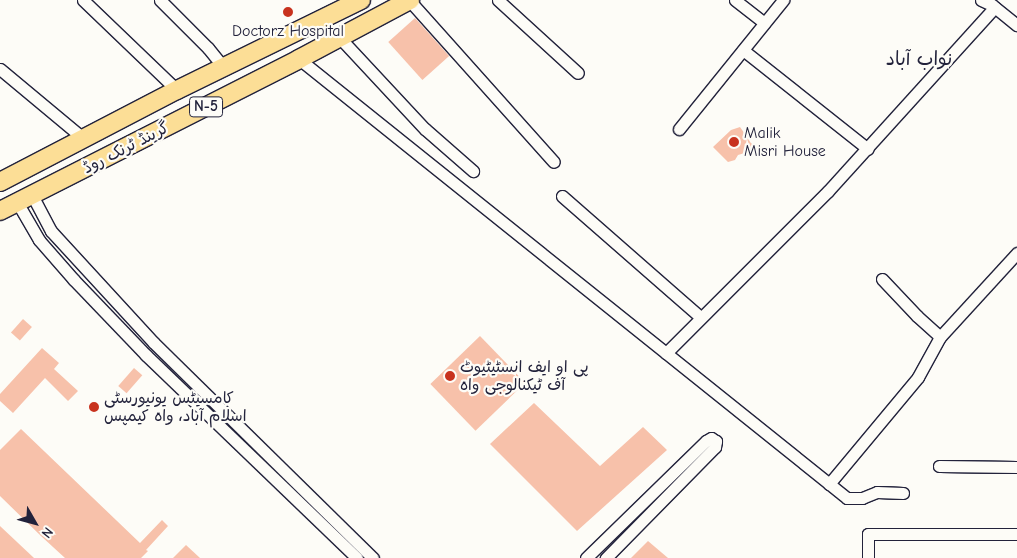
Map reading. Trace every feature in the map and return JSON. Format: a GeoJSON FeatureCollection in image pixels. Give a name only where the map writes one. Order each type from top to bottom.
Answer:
{"type":"FeatureCollection","features":[{"type":"Feature","properties":{"kind":"highway","name":"گرینڈ ٹرنک روڈ"},"geometry":{"type":"LineString","coordinates":[[0,211],[340,38],[410,0]]}},
{"type":"Feature","properties":{"kind":"highway","name":"گرینڈ ٹرنک روڈ"},"geometry":{"type":"LineString","coordinates":[[2,179],[65,149],[350,2]]}},
{"type":"Feature","properties":{"kind":"highway"},"geometry":{"type":"LineString","coordinates":[[65,149],[75,174]]}},
{"type":"Feature","properties":{"kind":"street"},"geometry":{"type":"LineString","coordinates":[[83,0],[177,90]]}},
{"type":"Feature","properties":{"kind":"street"},"geometry":{"type":"LineString","coordinates":[[160,0],[208,48],[224,68]]}},
{"type":"Feature","properties":{"kind":"street"},"geometry":{"type":"LineString","coordinates":[[410,0],[554,162]]}},
{"type":"Feature","properties":{"kind":"street"},"geometry":{"type":"LineString","coordinates":[[498,0],[578,73]]}},
{"type":"Feature","properties":{"kind":"street"},"geometry":{"type":"LineString","coordinates":[[735,0],[764,23]]}},
{"type":"Feature","properties":{"kind":"street"},"geometry":{"type":"LineString","coordinates":[[679,129],[783,0]]}},
{"type":"Feature","properties":{"kind":"street"},"geometry":{"type":"LineString","coordinates":[[982,0],[995,7],[1017,25]]}},
{"type":"Feature","properties":{"kind":"street"},"geometry":{"type":"LineString","coordinates":[[666,353],[868,148],[995,7]]}},
{"type":"Feature","properties":{"kind":"street"},"geometry":{"type":"LineString","coordinates":[[340,38],[425,129],[472,171]]}},
{"type":"Feature","properties":{"kind":"street"},"geometry":{"type":"LineString","coordinates":[[743,50],[868,148]]}},
{"type":"Feature","properties":{"kind":"street"},"geometry":{"type":"LineString","coordinates":[[299,59],[847,498],[862,498],[877,492],[902,493]]}},
{"type":"Feature","properties":{"kind":"street"},"geometry":{"type":"LineString","coordinates":[[0,69],[84,139]]}},
{"type":"Feature","properties":{"kind":"street"},"geometry":{"type":"LineString","coordinates":[[562,196],[700,317]]}},
{"type":"Feature","properties":{"kind":"street"},"geometry":{"type":"LineString","coordinates":[[25,199],[38,240],[80,287],[146,355],[357,558]]}},
{"type":"Feature","properties":{"kind":"street"},"geometry":{"type":"LineString","coordinates":[[25,199],[51,231],[154,343],[373,558]]}},
{"type":"Feature","properties":{"kind":"street"},"geometry":{"type":"LineString","coordinates":[[829,484],[918,377],[940,337],[1017,253]]}},
{"type":"Feature","properties":{"kind":"street"},"geometry":{"type":"LineString","coordinates":[[882,280],[916,316],[940,337]]}},
{"type":"Feature","properties":{"kind":"street"},"geometry":{"type":"LineString","coordinates":[[586,558],[706,441],[712,438],[716,441],[715,447],[606,558]]}},
{"type":"Feature","properties":{"kind":"street"},"geometry":{"type":"LineString","coordinates":[[940,466],[1017,466]]}},
{"type":"Feature","properties":{"kind":"street"},"geometry":{"type":"LineString","coordinates":[[868,558],[868,534],[1017,534]]}},
{"type":"Feature","properties":{"kind":"building"},"geometry":{"type":"Polygon","coordinates":[[[415,18],[449,56],[422,80],[388,42],[415,18]]]}},
{"type":"Feature","properties":{"kind":"building","name":"Malik Misri House"},"geometry":{"type":"Polygon","coordinates":[[[740,127],[754,147],[748,152],[738,155],[735,160],[728,162],[713,147],[731,130],[740,127]]]}},
{"type":"Feature","properties":{"kind":"building"},"geometry":{"type":"Polygon","coordinates":[[[23,319],[32,327],[20,340],[11,332],[23,319]]]}},
{"type":"Feature","properties":{"kind":"building"},"geometry":{"type":"Polygon","coordinates":[[[480,336],[525,383],[476,431],[430,384],[480,336]]]}},
{"type":"Feature","properties":{"kind":"building"},"geometry":{"type":"Polygon","coordinates":[[[42,348],[59,363],[54,369],[78,391],[68,401],[45,378],[13,413],[0,401],[0,394],[42,348]]]}},
{"type":"Feature","properties":{"kind":"building"},"geometry":{"type":"Polygon","coordinates":[[[134,368],[142,375],[127,393],[118,386],[134,368]]]}},
{"type":"Feature","properties":{"kind":"building"},"geometry":{"type":"Polygon","coordinates":[[[534,403],[600,466],[643,427],[667,450],[577,531],[490,444],[534,403]]]}},
{"type":"Feature","properties":{"kind":"building"},"geometry":{"type":"Polygon","coordinates":[[[21,429],[140,543],[162,520],[168,526],[141,558],[65,558],[0,496],[0,450],[21,429]]]}},
{"type":"Feature","properties":{"kind":"building"},"geometry":{"type":"Polygon","coordinates":[[[0,526],[34,558],[0,558],[0,526]]]}},
{"type":"Feature","properties":{"kind":"building"},"geometry":{"type":"Polygon","coordinates":[[[648,541],[668,558],[631,558],[648,541]]]}},
{"type":"Feature","properties":{"kind":"building"},"geometry":{"type":"Polygon","coordinates":[[[186,545],[200,558],[173,558],[186,545]]]}},
{"type":"Feature","properties":{"kind":"place","name":"Doctorz Hospital"},"geometry":{"type":"Point","coordinates":[288,12]}},
{"type":"Feature","properties":{"kind":"place","name":"Malik Misri House"},"geometry":{"type":"Point","coordinates":[734,142]}},
{"type":"Feature","properties":{"kind":"place","name":"پی او ایف انسٹیٹیوٹ آف ٹیکنالوجی واہ"},"geometry":{"type":"Point","coordinates":[450,376]}},
{"type":"Feature","properties":{"kind":"place","name":"کامسیٹس یونیورسٹی اسلام آباد، واہ کیمپس"},"geometry":{"type":"Point","coordinates":[94,407]}},
{"type":"Feature","properties":{"kind":"district","name":"نواب آباد"},"geometry":{"type":"Point","coordinates":[919,60]}}]}
